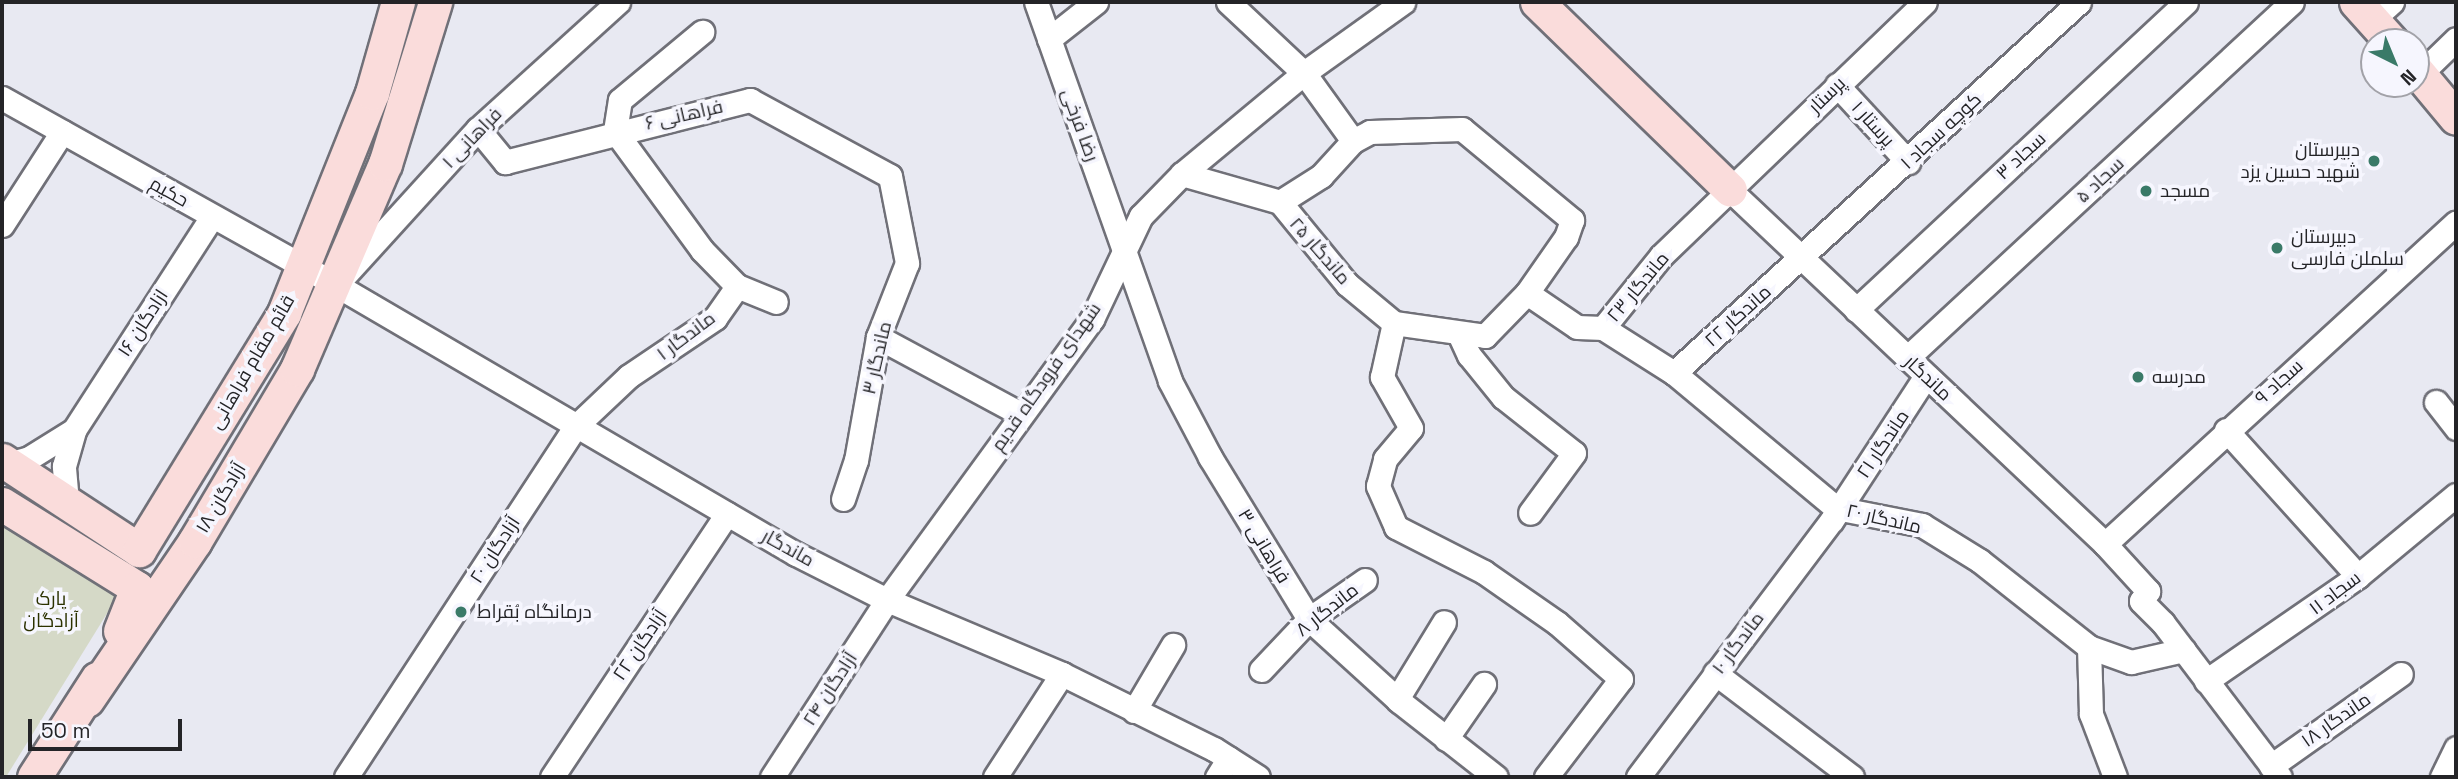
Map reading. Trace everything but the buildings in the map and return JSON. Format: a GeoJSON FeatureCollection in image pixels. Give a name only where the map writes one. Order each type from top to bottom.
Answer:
{"type":"FeatureCollection","features":[{"type":"Feature","properties":{"kind":"street","name":"قائم مقام فراهانی"},"geometry":{"type":"LineString","coordinates":[[67,502],[139,550],[256,364],[302,268],[372,93],[398,2]]}},
{"type":"Feature","properties":{"kind":"street"},"geometry":{"type":"LineString","coordinates":[[336,285],[385,164],[435,2]]}},
{"type":"Feature","properties":{"kind":"street","name":"فراهانی ۱"},"geometry":{"type":"LineString","coordinates":[[336,285],[478,129],[618,2]]}},
{"type":"Feature","properties":{"kind":"street","name":"رضا فرخی"},"geometry":{"type":"LineString","coordinates":[[1036,2],[1126,247]]}},
{"type":"Feature","properties":{"kind":"street"},"geometry":{"type":"LineString","coordinates":[[1049,39],[1096,2]]}},
{"type":"Feature","properties":{"kind":"street"},"geometry":{"type":"LineString","coordinates":[[1228,2],[1304,73],[1353,141],[1370,132],[1462,129],[1572,220],[1566,237],[1527,293],[1485,336],[1460,336],[1394,323],[1382,377],[1411,428],[1385,459],[1378,486],[1396,527],[1484,572],[1557,623],[1621,679],[1557,774]]}},
{"type":"Feature","properties":{"kind":"street","name":"شهدای فرودگاه قدیم"},"geometry":{"type":"LineString","coordinates":[[887,600],[1092,319],[1141,216],[1182,174],[1304,73],[1403,2]]}},
{"type":"Feature","properties":{"kind":"street","name":"ماندگار"},"geometry":{"type":"LineString","coordinates":[[1536,2],[1801,259],[2105,544],[2148,591],[2141,601],[2184,650],[2275,771]]}},
{"type":"Feature","properties":{"kind":"street","name":"پرستار"},"geometry":{"type":"LineString","coordinates":[[1730,190],[1925,2]]}},
{"type":"Feature","properties":{"kind":"street","name":"کوچه سجاد ۱"},"geometry":{"type":"LineString","coordinates":[[1801,259],[2079,2]]}},
{"type":"Feature","properties":{"kind":"street","name":"سجاد ۳"},"geometry":{"type":"LineString","coordinates":[[1856,310],[2186,2]]}},
{"type":"Feature","properties":{"kind":"street","name":"سجاد ۵"},"geometry":{"type":"LineString","coordinates":[[1907,358],[2292,2]]}},
{"type":"Feature","properties":{"kind":"street"},"geometry":{"type":"LineString","coordinates":[[702,32],[620,100],[615,131],[702,250],[737,286],[776,302]]}},
{"type":"Feature","properties":{"kind":"street"},"geometry":{"type":"LineString","coordinates":[[2430,62],[2456,39]]}},
{"type":"Feature","properties":{"kind":"street","name":"پرستار ۱"},"geometry":{"type":"LineString","coordinates":[[1838,85],[1908,162]]}},
{"type":"Feature","properties":{"kind":"street"},"geometry":{"type":"LineString","coordinates":[[2430,87],[2456,118]]}},
{"type":"Feature","properties":{"kind":"street","name":"حکیم"},"geometry":{"type":"LineString","coordinates":[[2,98],[336,285]]}},
{"type":"Feature","properties":{"kind":"street","name":"فراهانی ۶"},"geometry":{"type":"LineString","coordinates":[[478,129],[505,162],[615,131],[750,100],[890,176]]}},
{"type":"Feature","properties":{"kind":"street"},"geometry":{"type":"LineString","coordinates":[[2,225],[62,132]]}},
{"type":"Feature","properties":{"kind":"street","name":"ماندگار ۲۵"},"geometry":{"type":"LineString","coordinates":[[1353,141],[1321,176],[1280,202],[1347,284],[1394,323]]}},
{"type":"Feature","properties":{"kind":"street"},"geometry":{"type":"LineString","coordinates":[[1182,174],[1280,202]]}},
{"type":"Feature","properties":{"kind":"street","name":"ماندگار ۳"},"geometry":{"type":"LineString","coordinates":[[843,499],[856,460],[878,337],[907,263],[890,176]]}},
{"type":"Feature","properties":{"kind":"street","name":"ماندگار ۲۳"},"geometry":{"type":"LineString","coordinates":[[1527,293],[1577,327],[1603,328],[1661,256],[1730,190]]}},
{"type":"Feature","properties":{"kind":"street","name":"ازادگان ۱۶"},"geometry":{"type":"LineString","coordinates":[[67,502],[64,466],[74,429],[212,217]]}},
{"type":"Feature","properties":{"kind":"street","name":"سجاد ۹"},"geometry":{"type":"LineString","coordinates":[[2105,544],[2226,430],[2456,222]]}},
{"type":"Feature","properties":{"kind":"street","name":"فراهانی ۳"},"geometry":{"type":"LineString","coordinates":[[1126,247],[1170,381],[1309,619],[1397,699],[1496,777]]}},
{"type":"Feature","properties":{"kind":"street","name":"ماندگار ۲۲"},"geometry":{"type":"LineString","coordinates":[[1674,373],[1801,259]]}},
{"type":"Feature","properties":{"kind":"street","name":"ماندگار"},"geometry":{"type":"LineString","coordinates":[[336,285],[727,514],[887,600],[1062,674],[1229,758],[1258,777]]}},
{"type":"Feature","properties":{"kind":"street","name":"آزادگان ۱۸"},"geometry":{"type":"LineString","coordinates":[[88,700],[140,626],[242,464],[297,369],[336,285]]}},
{"type":"Feature","properties":{"kind":"street","name":"ماندگار ۱"},"geometry":{"type":"LineString","coordinates":[[575,427],[629,376],[715,318],[737,286]]}},
{"type":"Feature","properties":{"kind":"street","name":"ماندگار ۲۰"},"geometry":{"type":"LineString","coordinates":[[1603,328],[1674,373],[1836,508],[1922,525],[1980,561],[2089,646],[2131,662],[2184,650]]}},
{"type":"Feature","properties":{"kind":"street"},"geometry":{"type":"LineString","coordinates":[[1460,336],[1469,355],[1503,397],[1574,453],[1530,513]]}},
{"type":"Feature","properties":{"kind":"street"},"geometry":{"type":"LineString","coordinates":[[878,337],[1021,414]]}},
{"type":"Feature","properties":{"kind":"street","name":"ماندگار ۲۱"},"geometry":{"type":"LineString","coordinates":[[1836,508],[1888,440],[1926,376]]}},
{"type":"Feature","properties":{"kind":"street"},"geometry":{"type":"LineString","coordinates":[[2436,401],[2456,428]]}},
{"type":"Feature","properties":{"kind":"street","name":"آزادگان ۲۰"},"geometry":{"type":"LineString","coordinates":[[346,777],[575,427]]}},
{"type":"Feature","properties":{"kind":"street","name":"ازادگان ۱۶"},"geometry":{"type":"LineString","coordinates":[[5,462],[29,458],[74,429]]}},
{"type":"Feature","properties":{"kind":"street"},"geometry":{"type":"LineString","coordinates":[[2226,430],[2358,576]]}},
{"type":"Feature","properties":{"kind":"street"},"geometry":{"type":"LineString","coordinates":[[5,462],[67,502]]}},
{"type":"Feature","properties":{"kind":"street","name":"سجاد ۱۱"},"geometry":{"type":"LineString","coordinates":[[2206,681],[2358,576],[2456,495]]}},
{"type":"Feature","properties":{"kind":"street"},"geometry":{"type":"LineString","coordinates":[[2,504],[137,588],[88,700],[34,777]]}},
{"type":"Feature","properties":{"kind":"street","name":"ماندگار ۱۰"},"geometry":{"type":"LineString","coordinates":[[1638,777],[1832,520],[1836,508]]}},
{"type":"Feature","properties":{"kind":"street","name":"آزادگان ۲۲"},"geometry":{"type":"LineString","coordinates":[[552,777],[727,514]]}},
{"type":"Feature","properties":{"kind":"street","name":"ماندگار ۸"},"geometry":{"type":"LineString","coordinates":[[1261,670],[1309,619],[1365,580]]}},
{"type":"Feature","properties":{"kind":"street","name":"آزادگان ۲۴"},"geometry":{"type":"LineString","coordinates":[[772,777],[887,600]]}},
{"type":"Feature","properties":{"kind":"street"},"geometry":{"type":"LineString","coordinates":[[1397,699],[1444,622]]}},
{"type":"Feature","properties":{"kind":"street"},"geometry":{"type":"LineString","coordinates":[[1134,710],[1173,645]]}},
{"type":"Feature","properties":{"kind":"street"},"geometry":{"type":"LineString","coordinates":[[2089,646],[2091,714],[2114,777]]}},
{"type":"Feature","properties":{"kind":"street"},"geometry":{"type":"LineString","coordinates":[[1715,673],[1852,777]]}},
{"type":"Feature","properties":{"kind":"street"},"geometry":{"type":"LineString","coordinates":[[995,777],[1062,674]]}},
{"type":"Feature","properties":{"kind":"street","name":"ماندگار ۱۸"},"geometry":{"type":"LineString","coordinates":[[2275,771],[2401,674]]}},
{"type":"Feature","properties":{"kind":"street"},"geometry":{"type":"LineString","coordinates":[[1446,738],[1484,684]]}},
{"type":"Feature","properties":{"kind":"street"},"geometry":{"type":"LineString","coordinates":[[2441,777],[2456,748]]}},
{"type":"Feature","properties":{"kind":"street"},"geometry":{"type":"LineString","coordinates":[[1217,777],[1229,758]]}},
{"type":"Feature","properties":{"kind":"green space","name":"پارک آزادگان"},"geometry":{"type":"Polygon","coordinates":[[[2,520],[119,594],[6,777],[2,777],[2,520]]]}},
{"type":"Feature","properties":{"kind":"place","name":"دبیرستان شهید حسین یزد"},"geometry":{"type":"Point","coordinates":[2374,161]}},
{"type":"Feature","properties":{"kind":"place","name":"مسجد"},"geometry":{"type":"Point","coordinates":[2146,191]}},
{"type":"Feature","properties":{"kind":"place","name":"دبیرستان سلملن فارسی"},"geometry":{"type":"Point","coordinates":[2277,248]}},
{"type":"Feature","properties":{"kind":"place","name":"مدرسه"},"geometry":{"type":"Point","coordinates":[2138,377]}},
{"type":"Feature","properties":{"kind":"place","name":"درمانگاه بُقراط"},"geometry":{"type":"Point","coordinates":[461,612]}}]}
